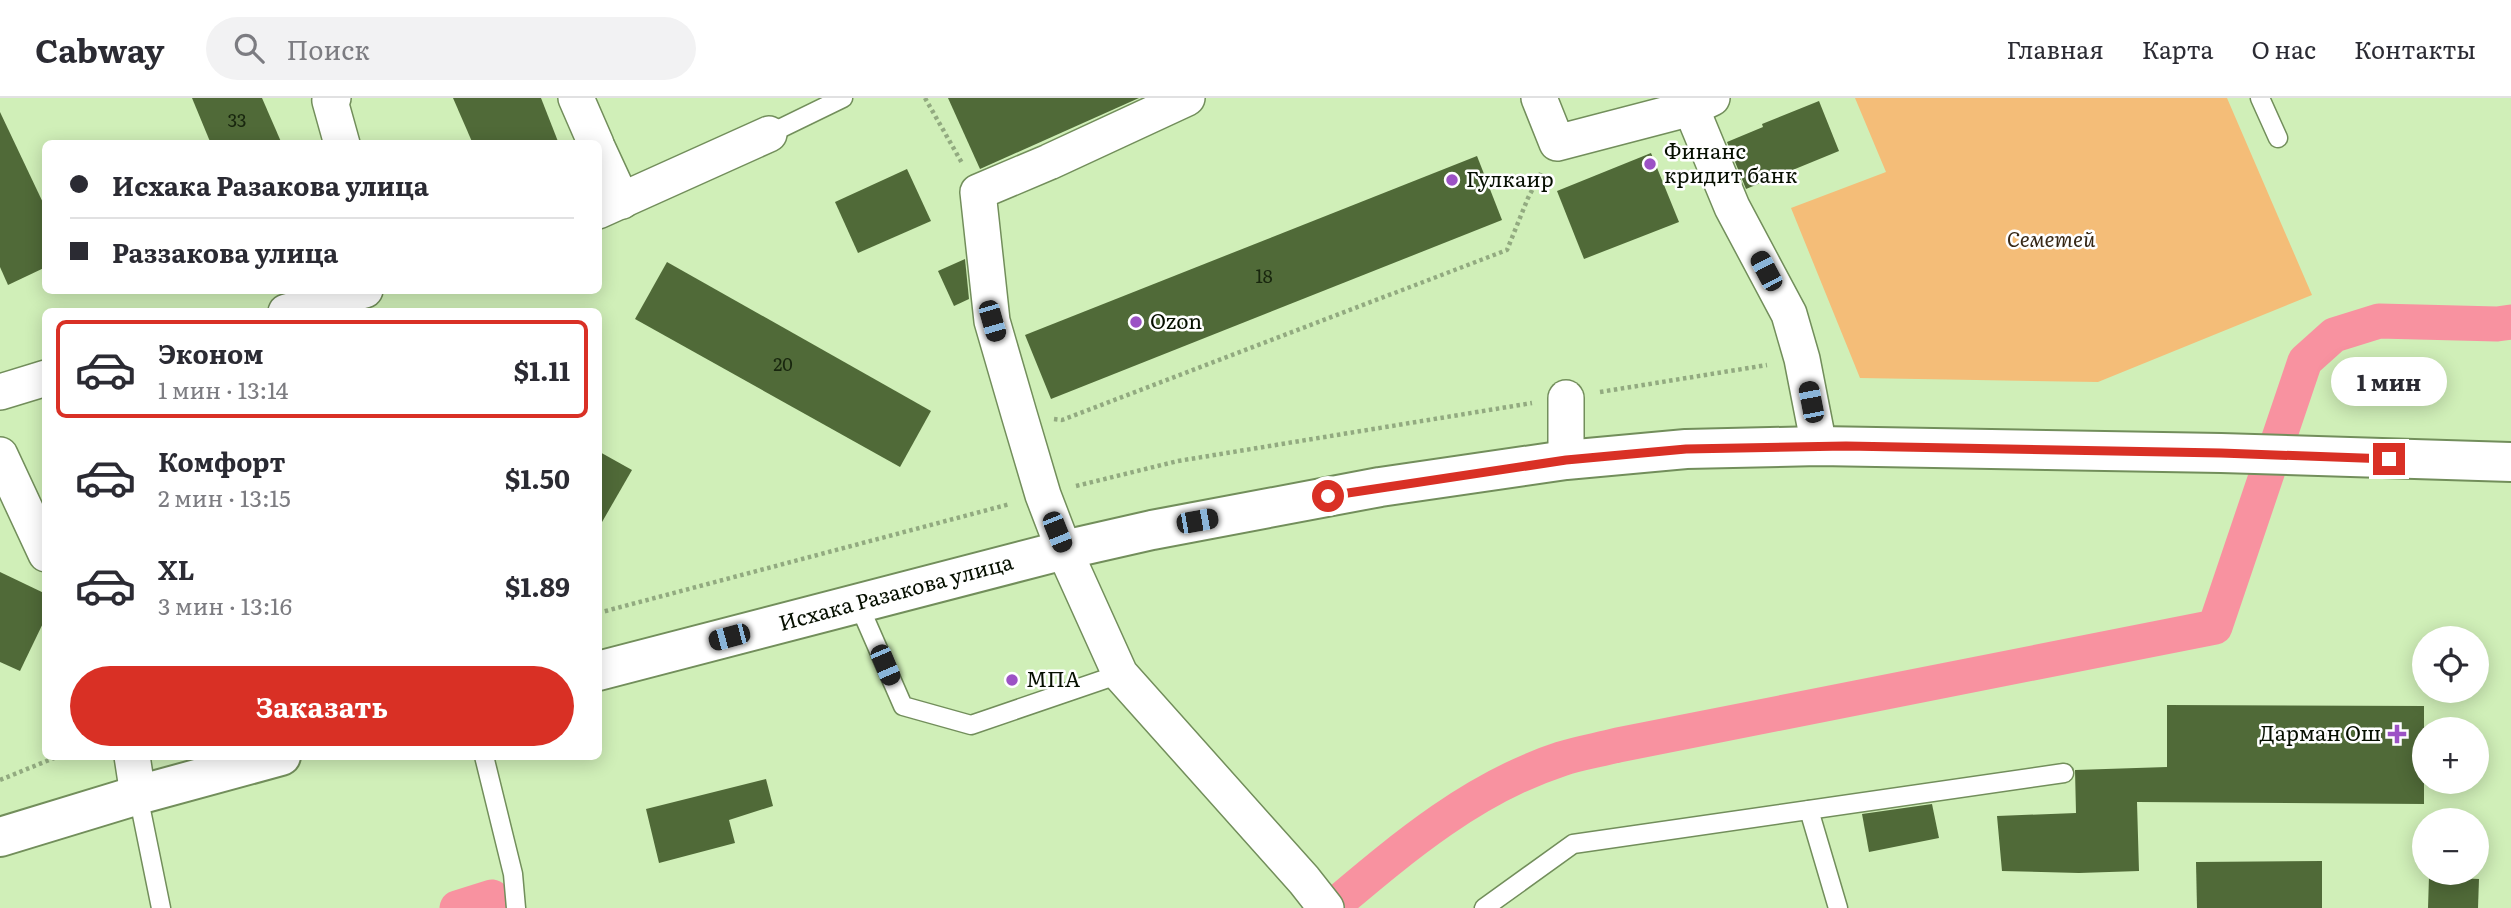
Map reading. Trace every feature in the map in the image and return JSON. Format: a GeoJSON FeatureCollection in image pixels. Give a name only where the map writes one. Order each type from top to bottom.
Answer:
{"type":"FeatureCollection","features":[{"type":"Feature","properties":{"kind":"main road","name":"Исхака Разакова улица"},"geometry":{"type":"LineString","coordinates":[[602,670],[1064,550],[1197,521],[1380,487],[1566,460],[1686,449],[1819,446],[2221,453],[2511,462]]}},
{"type":"Feature","properties":{"kind":"main road"},"geometry":{"type":"LineString","coordinates":[[0,837],[266,760]]}},
{"type":"Feature","properties":{"kind":"street"},"geometry":{"type":"LineString","coordinates":[[333,98],[330,101],[341,140]]}},
{"type":"Feature","properties":{"kind":"street"},"geometry":{"type":"LineString","coordinates":[[576,98],[594,140]]}},
{"type":"Feature","properties":{"kind":"street"},"geometry":{"type":"LineString","coordinates":[[1187,98],[1049,162],[978,191],[992,321],[1043,495],[1064,550],[1120,674],[1326,908]]}},
{"type":"Feature","properties":{"kind":"street"},"geometry":{"type":"LineString","coordinates":[[1539,98],[1557,143],[1702,103],[1732,207],[1788,314],[1802,359],[1819,446]]}},
{"type":"Feature","properties":{"kind":"street"},"geometry":{"type":"LineString","coordinates":[[602,168],[610,206],[769,134]]}},
{"type":"Feature","properties":{"kind":"street"},"geometry":{"type":"LineString","coordinates":[[300,308],[351,294]]}},
{"type":"Feature","properties":{"kind":"street"},"geometry":{"type":"LineString","coordinates":[[0,392],[42,379]]}},
{"type":"Feature","properties":{"kind":"street"},"geometry":{"type":"LineString","coordinates":[[1566,398],[1566,460]]}},
{"type":"Feature","properties":{"kind":"street"},"geometry":{"type":"LineString","coordinates":[[0,455],[42,545]]}},
{"type":"Feature","properties":{"kind":"street"},"geometry":{"type":"LineString","coordinates":[[133,760],[138,795]]}},
{"type":"Feature","properties":{"kind":"lane"},"geometry":{"type":"LineString","coordinates":[[769,134],[843,98]]}},
{"type":"Feature","properties":{"kind":"lane"},"geometry":{"type":"LineString","coordinates":[[2260,98],[2278,138]]}},
{"type":"Feature","properties":{"kind":"lane"},"geometry":{"type":"LineString","coordinates":[[859,603],[903,706],[971,725],[1120,674]]}},
{"type":"Feature","properties":{"kind":"lane"},"geometry":{"type":"LineString","coordinates":[[485,760],[513,874],[516,908]]}},
{"type":"Feature","properties":{"kind":"lane"},"geometry":{"type":"LineString","coordinates":[[1484,908],[1573,844],[2064,773]]}},
{"type":"Feature","properties":{"kind":"lane"},"geometry":{"type":"LineString","coordinates":[[138,795],[162,908]]}},
{"type":"Feature","properties":{"kind":"lane"},"geometry":{"type":"LineString","coordinates":[[1809,810],[1838,908]]}},
{"type":"Feature","properties":{"kind":"path"},"geometry":{"type":"LineString","coordinates":[[925,98],[978,191]]}},
{"type":"Feature","properties":{"kind":"path"},"geometry":{"type":"LineString","coordinates":[[1062,420],[1507,250],[1528,198],[1557,143]]}},
{"type":"Feature","properties":{"kind":"path"},"geometry":{"type":"LineString","coordinates":[[602,612],[1178,461],[1802,359]]}},
{"type":"Feature","properties":{"kind":"path"},"geometry":{"type":"LineString","coordinates":[[0,780],[49,760]]}},
{"type":"Feature","properties":{"kind":"green space","name":"Семетей"},"geometry":{"type":"Polygon","coordinates":[[[1855,98],[2227,98],[2312,295],[2098,382],[1860,378],[1791,208],[1886,172],[1855,98]]]}},
{"type":"Feature","properties":{"kind":"building"},"geometry":{"type":"Polygon","coordinates":[[[192,98],[262,98],[280,140],[209,140],[192,98]]]}},
{"type":"Feature","properties":{"kind":"building"},"geometry":{"type":"Polygon","coordinates":[[[453,98],[541,98],[557,140],[471,140],[453,98]]]}},
{"type":"Feature","properties":{"kind":"building"},"geometry":{"type":"Polygon","coordinates":[[[948,98],[1139,98],[980,169],[948,98]]]}},
{"type":"Feature","properties":{"kind":"building"},"geometry":{"type":"Polygon","coordinates":[[[1819,101],[1839,151],[1746,189],[1727,142],[1763,127],[1762,124],[1819,101]]]}},
{"type":"Feature","properties":{"kind":"building"},"geometry":{"type":"Polygon","coordinates":[[[0,112],[42,201],[42,269],[8,285],[0,267],[0,112]]]}},
{"type":"Feature","properties":{"kind":"building"},"geometry":{"type":"Polygon","coordinates":[[[1651,153],[1679,222],[1584,259],[1557,191],[1651,153]]]}},
{"type":"Feature","properties":{"kind":"building"},"geometry":{"type":"Polygon","coordinates":[[[1477,156],[1502,220],[1051,399],[1025,335],[1477,156]]]}},
{"type":"Feature","properties":{"kind":"building"},"geometry":{"type":"Polygon","coordinates":[[[907,169],[931,221],[858,253],[835,202],[907,169]]]}},
{"type":"Feature","properties":{"kind":"building"},"geometry":{"type":"Polygon","coordinates":[[[965,259],[969,299],[954,306],[938,271],[965,259]]]}},
{"type":"Feature","properties":{"kind":"building"},"geometry":{"type":"Polygon","coordinates":[[[667,262],[931,411],[900,467],[635,319],[667,262]]]}},
{"type":"Feature","properties":{"kind":"building"},"geometry":{"type":"Polygon","coordinates":[[[602,453],[632,470],[602,522],[602,453]]]}},
{"type":"Feature","properties":{"kind":"building"},"geometry":{"type":"Polygon","coordinates":[[[0,572],[42,592],[42,625],[20,671],[0,662],[0,572]]]}},
{"type":"Feature","properties":{"kind":"building"},"geometry":{"type":"Polygon","coordinates":[[[2167,705],[2424,706],[2424,717],[2412,717],[2412,794],[2424,794],[2424,804],[2137,802],[2139,871],[2002,871],[1997,816],[2076,813],[2075,770],[2167,767],[2167,705]]]}},
{"type":"Feature","properties":{"kind":"building"},"geometry":{"type":"Polygon","coordinates":[[[766,779],[773,806],[729,820],[735,843],[659,863],[646,809],[766,779]]]}},
{"type":"Feature","properties":{"kind":"building"},"geometry":{"type":"Polygon","coordinates":[[[1932,804],[1939,838],[1869,852],[1862,814],[1932,804]]]}},
{"type":"Feature","properties":{"kind":"building"},"geometry":{"type":"Polygon","coordinates":[[[2322,861],[2322,908],[2197,908],[2196,862],[2322,861]]]}},
{"type":"Feature","properties":{"kind":"building"},"geometry":{"type":"Polygon","coordinates":[[[2429,885],[2479,885],[2478,908],[2428,908],[2429,885]]]}},
{"type":"Feature","properties":{"kind":"waterway"},"geometry":{"type":"LineString","coordinates":[[1331,908],[1411,843],[1468,803],[1528,771],[1561,759],[1618,745],[2215,627],[2305,361],[2334,335],[2379,321],[2497,324],[2511,322]]}},
{"type":"Feature","properties":{"kind":"waterway"},"geometry":{"type":"LineString","coordinates":[[457,908],[492,897]]}},
{"type":"Feature","properties":{"kind":"place","name":"Финанс кридит банк"},"geometry":{"type":"Point","coordinates":[1650,164]}},
{"type":"Feature","properties":{"kind":"place","name":"Гулкаир"},"geometry":{"type":"Point","coordinates":[1452,180]}},
{"type":"Feature","properties":{"kind":"place","name":"Ozon"},"geometry":{"type":"Point","coordinates":[1136,322]}},
{"type":"Feature","properties":{"kind":"place","name":"МПА"},"geometry":{"type":"Point","coordinates":[1012,680]}},
{"type":"Feature","properties":{"kind":"place","name":"Дарман Ош"},"geometry":{"type":"Point","coordinates":[2397,734]}},
{"type":"Feature","properties":{"kind":"route"},"geometry":{"type":"LineString","coordinates":[[1328,496],[1566,460],[1686,449],[1846,446],[2389,459]]}}]}
